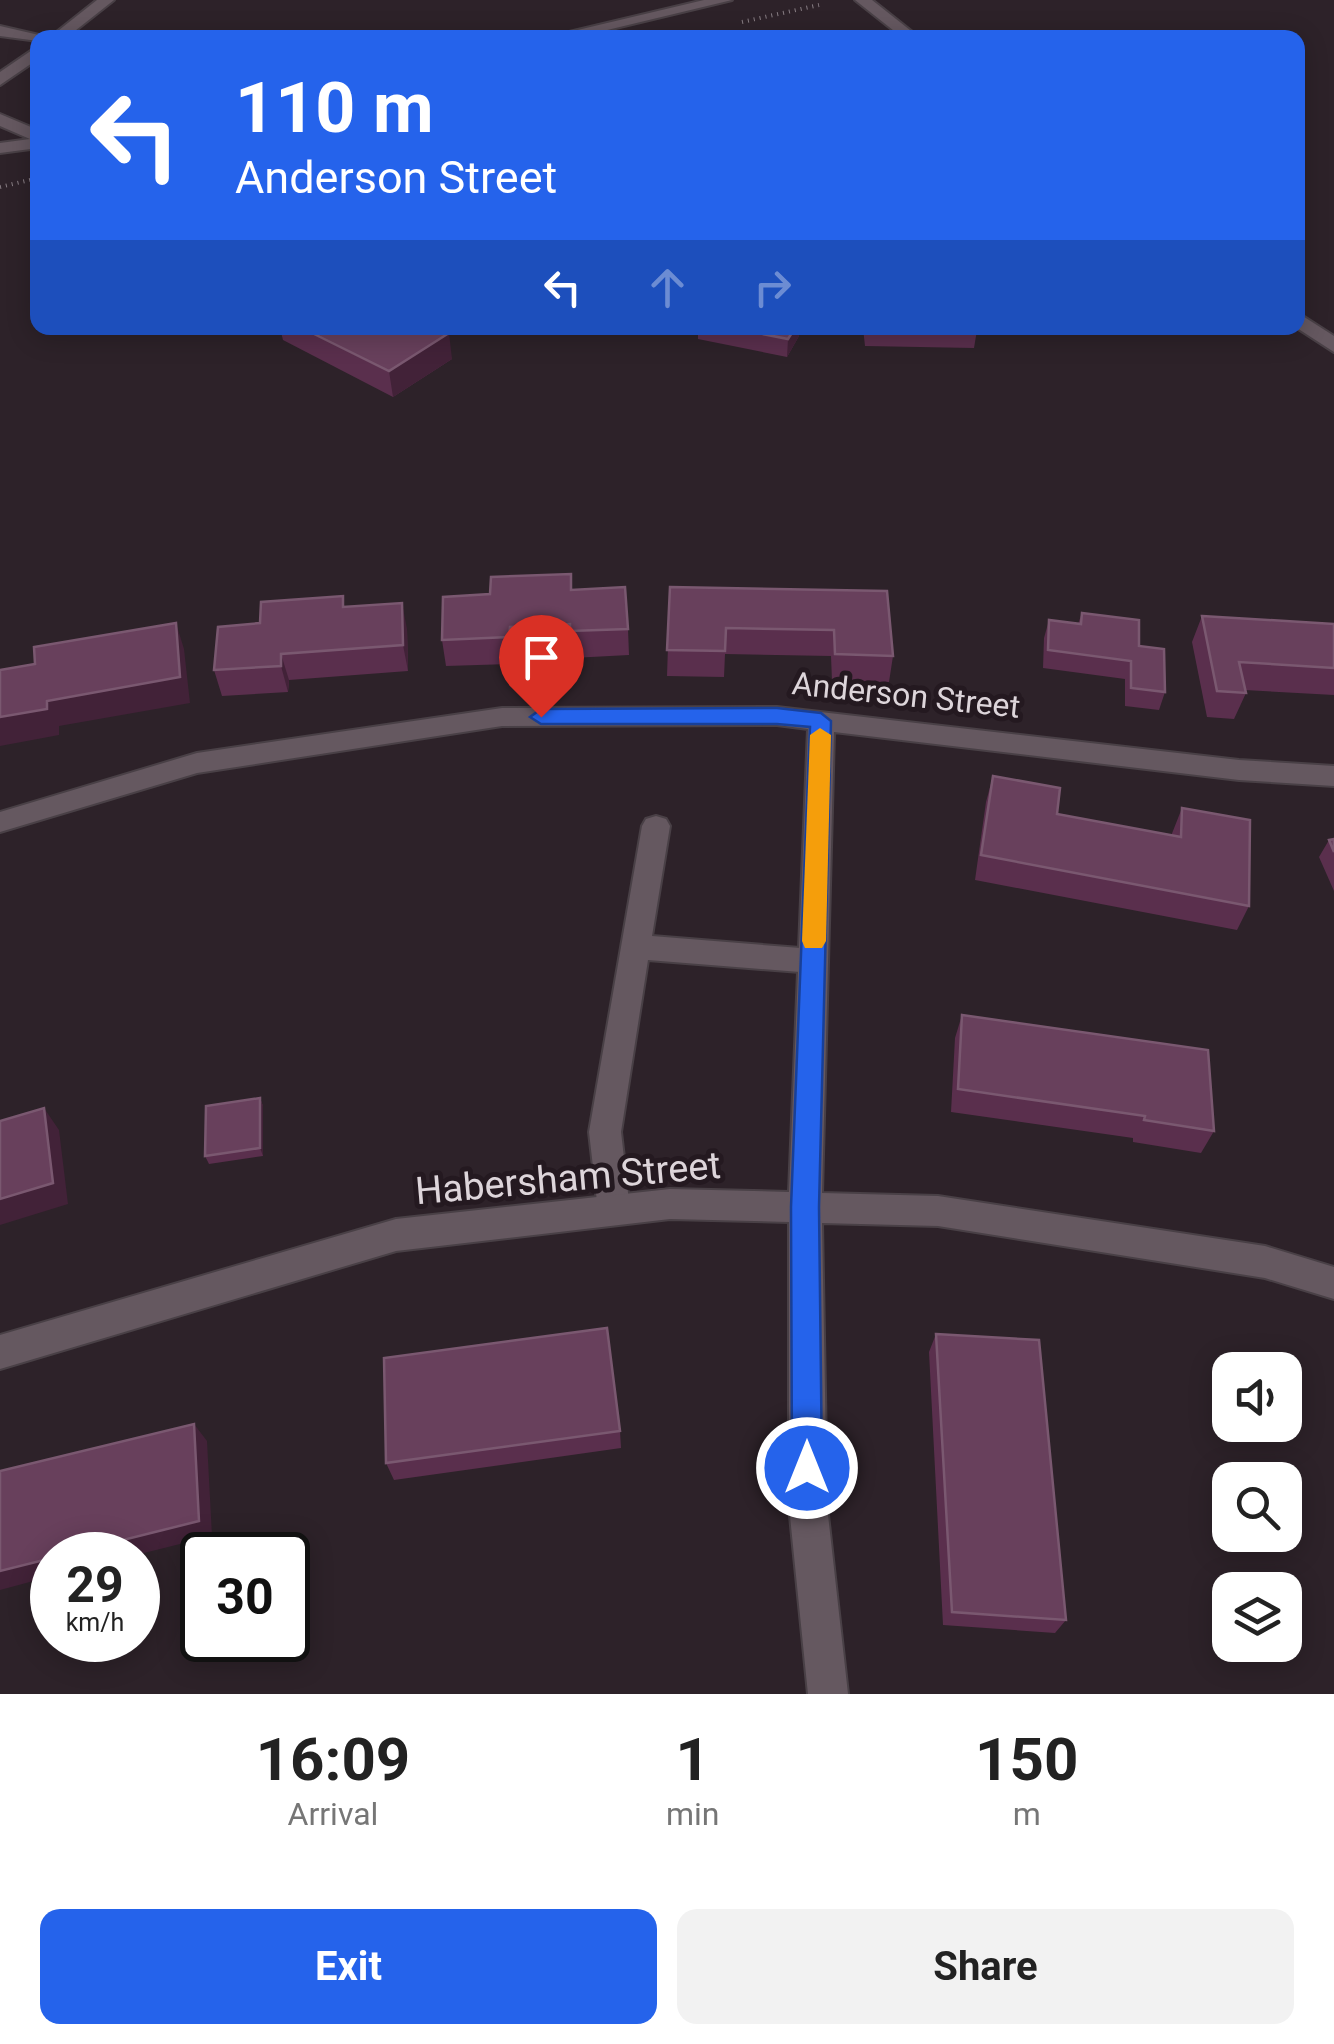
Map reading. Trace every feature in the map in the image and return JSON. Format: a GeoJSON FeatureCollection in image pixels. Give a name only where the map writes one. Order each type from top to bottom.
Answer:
{"type":"FeatureCollection","features":[{"type":"Feature","properties":{"kind":"street"},"geometry":{"type":"LineString","coordinates":[[67,30],[107,0]]}},
{"type":"Feature","properties":{"kind":"street"},"geometry":{"type":"LineString","coordinates":[[588,30],[725,0]]}},
{"type":"Feature","properties":{"kind":"street"},"geometry":{"type":"LineString","coordinates":[[862,0],[902,30]]}},
{"type":"Feature","properties":{"kind":"street"},"geometry":{"type":"LineString","coordinates":[[0,31],[30,36]]}},
{"type":"Feature","properties":{"kind":"street"},"geometry":{"type":"LineString","coordinates":[[0,80],[30,58]]}},
{"type":"Feature","properties":{"kind":"street"},"geometry":{"type":"LineString","coordinates":[[0,119],[30,133]]}},
{"type":"Feature","properties":{"kind":"street"},"geometry":{"type":"LineString","coordinates":[[0,148],[30,144]]}},
{"type":"Feature","properties":{"kind":"street"},"geometry":{"type":"LineString","coordinates":[[1305,324],[1334,346]]}},
{"type":"Feature","properties":{"kind":"street","name":"Anderson Street"},"geometry":{"type":"LineString","coordinates":[[0,822],[197,763],[502,717],[777,716],[1239,770],[1334,776]]}},
{"type":"Feature","properties":{"kind":"street"},"geometry":{"type":"LineString","coordinates":[[821,721],[805,1207],[808,1506],[828,1694]]}},
{"type":"Feature","properties":{"kind":"street"},"geometry":{"type":"LineString","coordinates":[[614,1210],[605,1132],[656,826]]}},
{"type":"Feature","properties":{"kind":"street"},"geometry":{"type":"LineString","coordinates":[[636,946],[813,961]]}},
{"type":"Feature","properties":{"kind":"street","name":"Habersham Street"},"geometry":{"type":"LineString","coordinates":[[0,1352],[396,1235],[670,1204],[938,1211],[1265,1262],[1334,1283]]}},
{"type":"Feature","properties":{"kind":"path"},"geometry":{"type":"LineString","coordinates":[[0,187],[30,180]]}},
{"type":"Feature","properties":{"kind":"building"},"geometry":{"type":"Polygon","coordinates":[[[316,335],[446,335],[389,371],[316,335]]]}},
{"type":"Feature","properties":{"kind":"building"},"geometry":{"type":"Polygon","coordinates":[[[571,574],[571,590],[625,587],[628,629],[570,631],[570,624],[510,627],[509,637],[442,640],[443,597],[490,594],[491,577],[571,574]]]}},
{"type":"Feature","properties":{"kind":"building"},"geometry":{"type":"Polygon","coordinates":[[[670,587],[887,591],[893,656],[835,654],[834,630],[726,628],[725,651],[667,650],[670,587]]]}},
{"type":"Feature","properties":{"kind":"building"},"geometry":{"type":"Polygon","coordinates":[[[343,596],[343,607],[402,603],[403,645],[281,654],[281,666],[214,670],[218,627],[260,623],[261,602],[343,596]]]}},
{"type":"Feature","properties":{"kind":"building"},"geometry":{"type":"Polygon","coordinates":[[[1082,613],[1139,620],[1139,646],[1164,649],[1165,692],[1131,688],[1131,661],[1048,650],[1049,620],[1081,624],[1082,613]]]}},
{"type":"Feature","properties":{"kind":"building"},"geometry":{"type":"Polygon","coordinates":[[[1202,616],[1334,624],[1334,668],[1239,662],[1246,693],[1217,691],[1202,616]]]}},
{"type":"Feature","properties":{"kind":"building"},"geometry":{"type":"Polygon","coordinates":[[[176,623],[180,677],[47,701],[47,709],[0,717],[0,670],[35,664],[34,647],[176,623]]]}},
{"type":"Feature","properties":{"kind":"building"},"geometry":{"type":"Polygon","coordinates":[[[993,776],[1060,788],[1057,814],[1181,837],[1182,808],[1250,820],[1249,906],[981,855],[993,776]]]}},
{"type":"Feature","properties":{"kind":"building"},"geometry":{"type":"Polygon","coordinates":[[[962,1015],[1208,1050],[1214,1131],[1144,1120],[1145,1116],[958,1089],[962,1015]]]}},
{"type":"Feature","properties":{"kind":"building"},"geometry":{"type":"Polygon","coordinates":[[[260,1098],[260,1148],[205,1156],[206,1106],[260,1098]]]}},
{"type":"Feature","properties":{"kind":"building"},"geometry":{"type":"Polygon","coordinates":[[[44,1108],[53,1183],[0,1199],[0,1121],[44,1108]]]}},
{"type":"Feature","properties":{"kind":"building"},"geometry":{"type":"Polygon","coordinates":[[[607,1328],[620,1431],[386,1463],[384,1358],[607,1328]]]}},
{"type":"Feature","properties":{"kind":"building"},"geometry":{"type":"Polygon","coordinates":[[[936,1334],[1039,1340],[1066,1620],[952,1612],[936,1334]]]}},
{"type":"Feature","properties":{"kind":"building"},"geometry":{"type":"Polygon","coordinates":[[[194,1424],[199,1521],[155,1532],[30,1532],[30,1564],[0,1571],[0,1471],[194,1424]]]}},
{"type":"Feature","properties":{"kind":"slow traffic"},"geometry":{"type":"LineString","coordinates":[[814,941],[820,735]]}},
{"type":"Feature","properties":{"kind":"route"},"geometry":{"type":"LineString","coordinates":[[541,717],[777,716],[821,721],[805,1207],[807,1468]]}}]}
